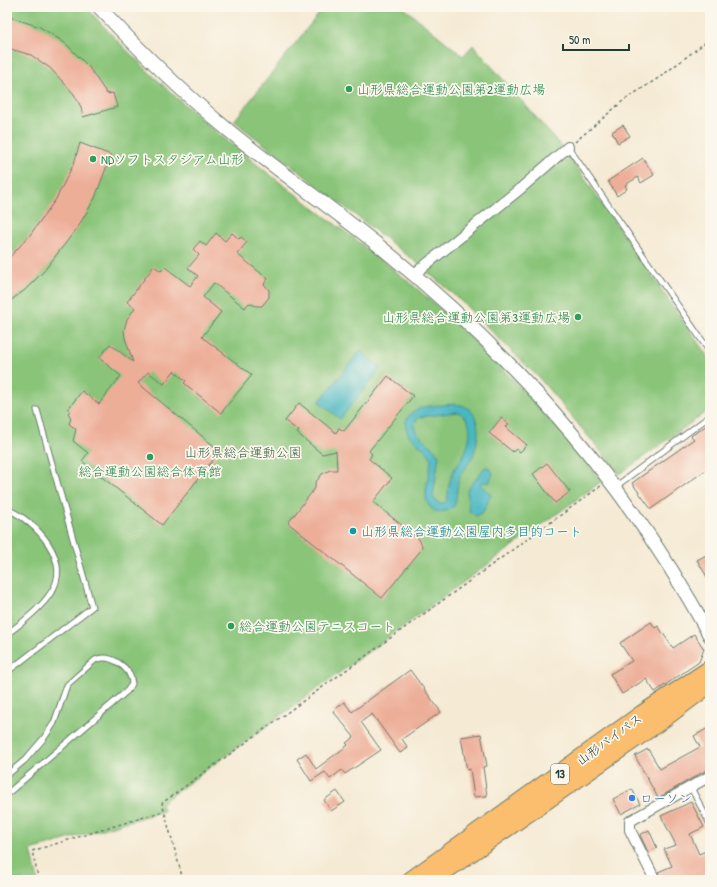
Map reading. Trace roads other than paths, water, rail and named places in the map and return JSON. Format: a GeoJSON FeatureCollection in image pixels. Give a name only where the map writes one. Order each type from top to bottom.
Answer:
{"type":"FeatureCollection","features":[{"type":"Feature","properties":{"kind":"highway","name":"山形バイパス"},"geometry":{"type":"LineString","coordinates":[[411,880],[642,714],[710,669]]}},
{"type":"Feature","properties":{"kind":"highway","name":"山形バイパス"},"geometry":{"type":"LineString","coordinates":[[432,880],[662,720],[710,684]]}},
{"type":"Feature","properties":{"kind":"street"},"geometry":{"type":"LineString","coordinates":[[99,7],[162,71],[227,129],[360,231],[413,275],[482,336],[530,386],[585,449],[612,484],[653,541],[710,636]]}},
{"type":"Feature","properties":{"kind":"street"},"geometry":{"type":"LineString","coordinates":[[413,275],[520,189],[568,147]]}},
{"type":"Feature","properties":{"kind":"street"},"geometry":{"type":"LineString","coordinates":[[655,880],[630,830],[630,821],[710,776]]}},
{"type":"Feature","properties":{"kind":"lane"},"geometry":{"type":"LineString","coordinates":[[568,147],[710,352]]}},
{"type":"Feature","properties":{"kind":"lane"},"geometry":{"type":"LineString","coordinates":[[7,672],[92,607],[37,410]]}},
{"type":"Feature","properties":{"kind":"lane"},"geometry":{"type":"LineString","coordinates":[[612,484],[710,416]]}},
{"type":"Feature","properties":{"kind":"lane"},"geometry":{"type":"LineString","coordinates":[[7,509],[22,516],[34,525],[43,536],[56,563],[56,579],[51,593],[7,634]]}},
{"type":"Feature","properties":{"kind":"lane"},"geometry":{"type":"LineString","coordinates":[[7,775],[25,760],[44,738],[54,722],[67,685],[95,660],[100,657],[112,659],[128,672],[132,684],[127,691],[7,794]]}},
{"type":"Feature","properties":{"kind":"lane"},"geometry":{"type":"LineString","coordinates":[[690,786],[710,824]]}},
{"type":"Feature","properties":{"kind":"water"},"geometry":{"type":"Polygon","coordinates":[[[360,351],[381,368],[340,419],[319,402],[360,351]]]}},
{"type":"Feature","properties":{"kind":"water"},"geometry":{"type":"Polygon","coordinates":[[[455,404],[464,406],[471,410],[477,424],[477,441],[472,458],[460,476],[454,506],[446,511],[437,512],[431,508],[427,502],[426,495],[431,458],[428,453],[408,434],[406,422],[409,416],[419,408],[455,404]],[[457,412],[421,417],[417,419],[414,425],[417,433],[439,456],[433,497],[439,504],[444,503],[447,500],[452,475],[466,451],[468,444],[470,431],[469,425],[463,415],[457,412]]]}},
{"type":"Feature","properties":{"kind":"water"},"geometry":{"type":"Polygon","coordinates":[[[485,467],[490,468],[493,474],[489,483],[482,482],[480,484],[491,495],[483,512],[476,516],[469,511],[467,490],[485,467]]]}},
{"type":"Feature","properties":{"kind":"place","name":"山形県総合運動公園第2運動広場"},"geometry":{"type":"Point","coordinates":[349,89]}},
{"type":"Feature","properties":{"kind":"place","name":"NDソフトスタジアム山形"},"geometry":{"type":"Point","coordinates":[93,159]}},
{"type":"Feature","properties":{"kind":"place","name":"山形県総合運動公園第3運動広場"},"geometry":{"type":"Point","coordinates":[578,317]}},
{"type":"Feature","properties":{"kind":"place","name":"総合運動公園総合体育館"},"geometry":{"type":"Point","coordinates":[150,457]}},
{"type":"Feature","properties":{"kind":"place","name":"山形県総合運動公園屋内多目的コート"},"geometry":{"type":"Point","coordinates":[353,531]}},
{"type":"Feature","properties":{"kind":"place","name":"総合運動公園テニスコート"},"geometry":{"type":"Point","coordinates":[231,626]}},
{"type":"Feature","properties":{"kind":"place","name":"ローソン"},"geometry":{"type":"Point","coordinates":[632,798]}},
{"type":"Feature","properties":{"kind":"park label","name":"山形県総合運動公園"},"geometry":{"type":"Point","coordinates":[243,452]}}]}
